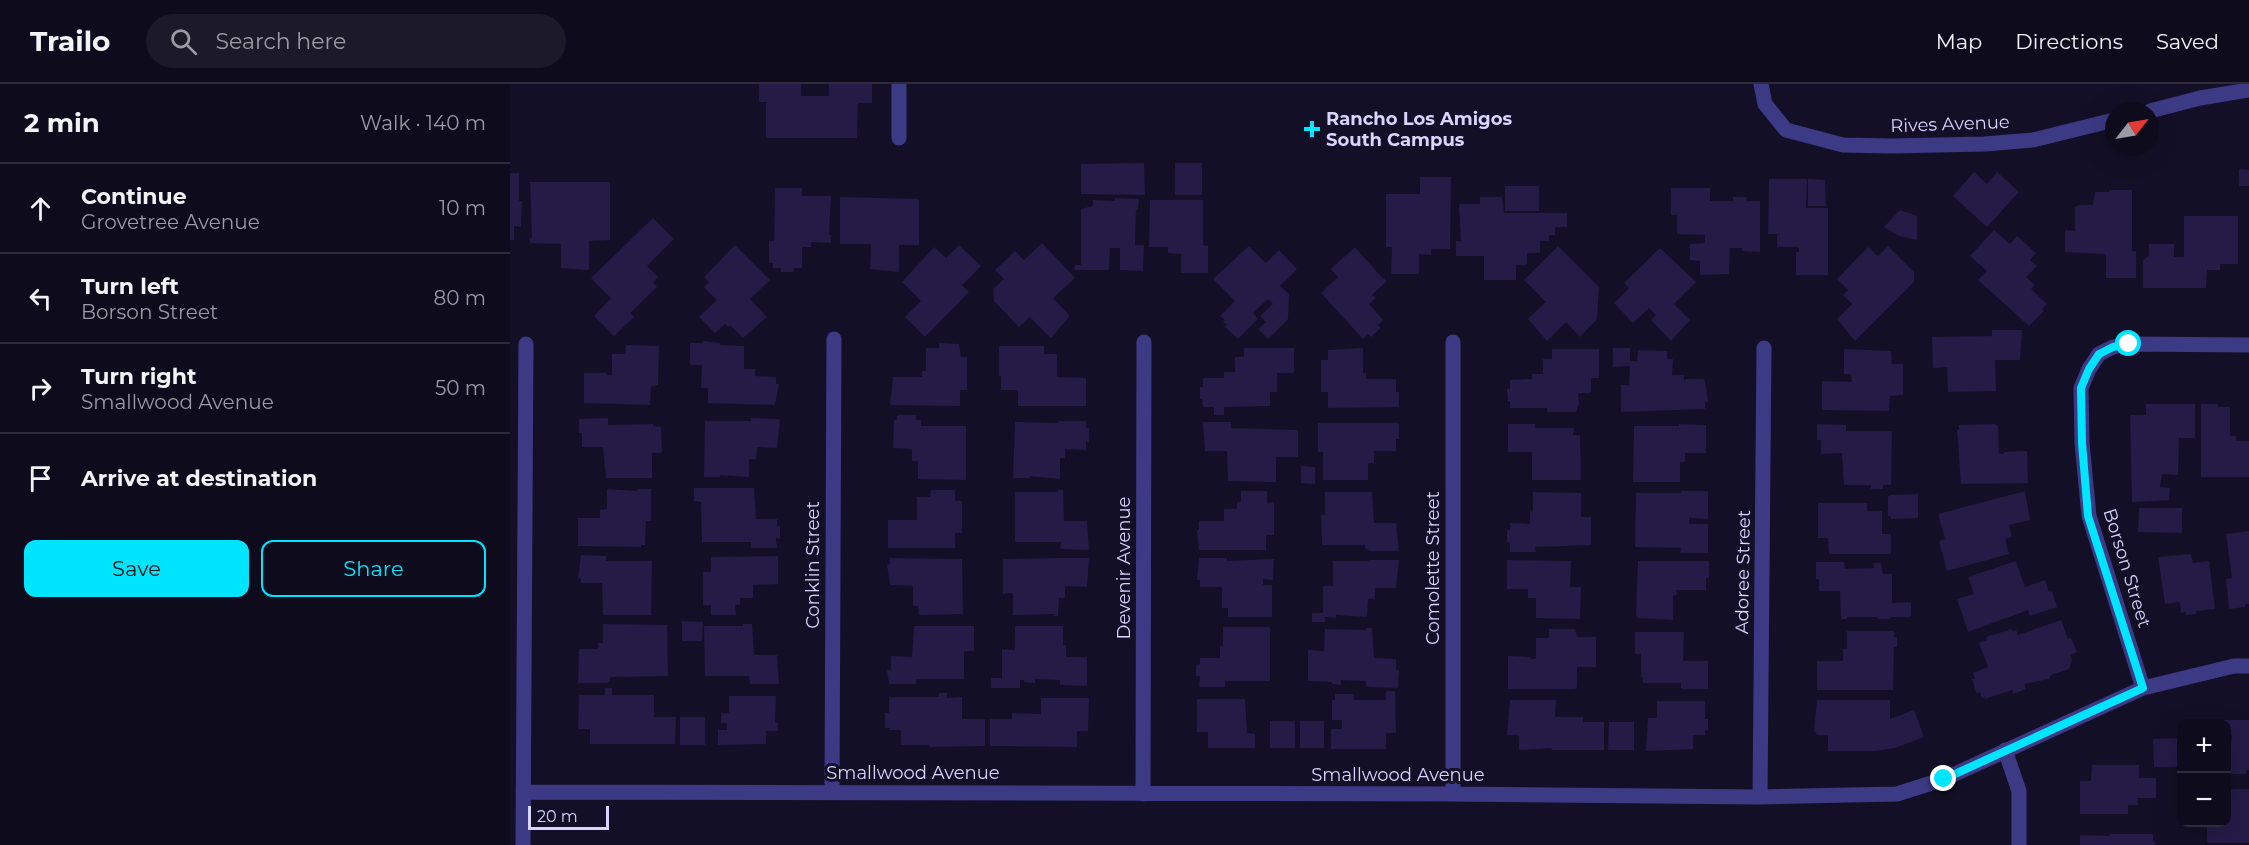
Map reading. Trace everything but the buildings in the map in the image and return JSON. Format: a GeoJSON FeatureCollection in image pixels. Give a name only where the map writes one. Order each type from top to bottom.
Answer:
{"type":"FeatureCollection","features":[{"type":"Feature","properties":{"kind":"street"},"geometry":{"type":"LineString","coordinates":[[899,84],[899,138]]}},
{"type":"Feature","properties":{"kind":"street","name":"Rives Avenue"},"geometry":{"type":"LineString","coordinates":[[1761,84],[1765,104],[1786,130],[1843,145],[1950,145],[2033,140],[2105,122]]}},
{"type":"Feature","properties":{"kind":"street"},"geometry":{"type":"LineString","coordinates":[[2159,109],[2200,98],[2249,90]]}},
{"type":"Feature","properties":{"kind":"street","name":"Conklin Street"},"geometry":{"type":"LineString","coordinates":[[832,792],[834,339]]}},
{"type":"Feature","properties":{"kind":"street","name":"Devenir Avenue"},"geometry":{"type":"LineString","coordinates":[[1143,794],[1144,342]]}},
{"type":"Feature","properties":{"kind":"street","name":"Comolette Street"},"geometry":{"type":"LineString","coordinates":[[1453,342],[1453,794]]}},
{"type":"Feature","properties":{"kind":"street"},"geometry":{"type":"LineString","coordinates":[[523,845],[526,344]]}},
{"type":"Feature","properties":{"kind":"street","name":"Borson Street"},"geometry":{"type":"LineString","coordinates":[[2143,688],[2088,516],[2082,443],[2081,388],[2089,369],[2099,354],[2113,347],[2129,344],[2249,345]]}},
{"type":"Feature","properties":{"kind":"street","name":"Adoree Street"},"geometry":{"type":"LineString","coordinates":[[1760,797],[1764,348]]}},
{"type":"Feature","properties":{"kind":"street","name":"Smallwood Avenue"},"geometry":{"type":"LineString","coordinates":[[523,792],[1760,797],[1898,794],[1944,779],[2143,688],[2234,666],[2249,666]]}},
{"type":"Feature","properties":{"kind":"street"},"geometry":{"type":"LineString","coordinates":[[2005,750],[2019,791],[2019,845]]}},
{"type":"Feature","properties":{"kind":"place","name":"Rancho Los Amigos South Campus"},"geometry":{"type":"Point","coordinates":[1312,129]}},
{"type":"Feature","properties":{"kind":"route"},"geometry":{"type":"LineString","coordinates":[[1944,779],[2143,688],[2088,516],[2082,443],[2081,388],[2089,369],[2099,354],[2113,347],[2129,344]]}}]}
